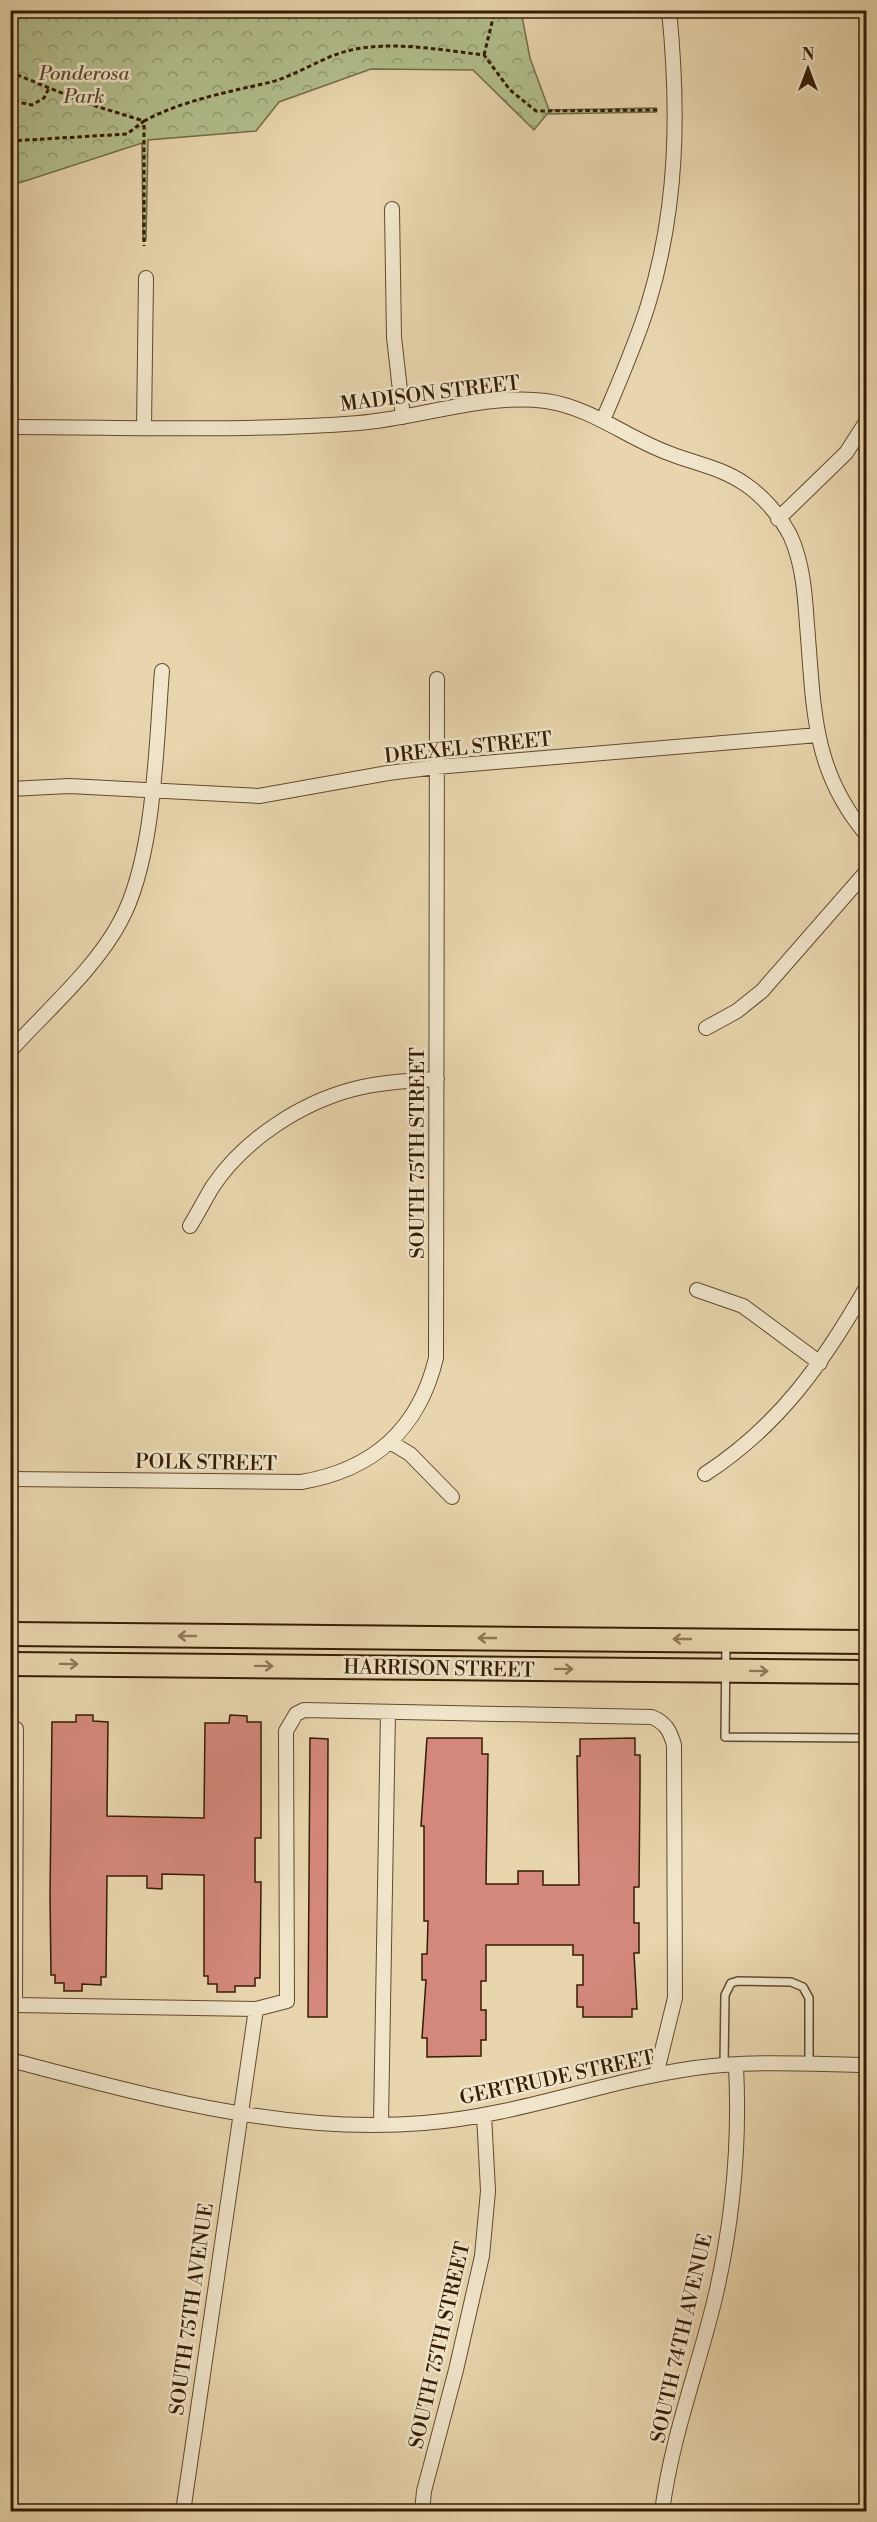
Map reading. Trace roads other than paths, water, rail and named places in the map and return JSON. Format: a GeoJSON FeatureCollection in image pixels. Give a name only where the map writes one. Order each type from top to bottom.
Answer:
{"type":"FeatureCollection","features":[{"type":"Feature","properties":{"kind":"main road","name":"HARRISON STREET"},"geometry":{"type":"LineString","coordinates":[[10,1634],[867,1642]]}},
{"type":"Feature","properties":{"kind":"main road","name":"HARRISON STREET"},"geometry":{"type":"LineString","coordinates":[[10,1664],[867,1672]]}},
{"type":"Feature","properties":{"kind":"street"},"geometry":{"type":"LineString","coordinates":[[603,420],[642,322],[666,230],[674,162],[676,106],[669,10]]}},
{"type":"Feature","properties":{"kind":"street"},"geometry":{"type":"LineString","coordinates":[[392,210],[394,337],[403,417]]}},
{"type":"Feature","properties":{"kind":"street"},"geometry":{"type":"LineString","coordinates":[[144,427],[146,278]]}},
{"type":"Feature","properties":{"kind":"street","name":"MADISON STREET"},"geometry":{"type":"LineString","coordinates":[[10,427],[292,428],[403,417],[498,401],[527,399],[582,410],[670,454],[715,467],[734,476],[762,498],[789,534],[802,576],[818,735]]}},
{"type":"Feature","properties":{"kind":"street"},"geometry":{"type":"LineString","coordinates":[[778,519],[846,453],[867,422]]}},
{"type":"Feature","properties":{"kind":"street"},"geometry":{"type":"LineString","coordinates":[[10,1051],[98,954],[120,922],[132,899],[140,873],[151,790],[162,671]]}},
{"type":"Feature","properties":{"kind":"street","name":"SOUTH 75TH STREET"},"geometry":{"type":"LineString","coordinates":[[390,1442],[421,1405],[430,1385],[436,1358],[437,679]]}},
{"type":"Feature","properties":{"kind":"street"},"geometry":{"type":"LineString","coordinates":[[818,735],[826,767],[841,800],[867,834]]}},
{"type":"Feature","properties":{"kind":"street","name":"DREXEL STREET"},"geometry":{"type":"LineString","coordinates":[[10,789],[69,786],[259,796],[436,767],[818,735]]}},
{"type":"Feature","properties":{"kind":"street"},"geometry":{"type":"LineString","coordinates":[[706,1028],[737,1011],[762,991],[867,872]]}},
{"type":"Feature","properties":{"kind":"street"},"geometry":{"type":"LineString","coordinates":[[190,1227],[213,1186],[231,1164],[259,1137],[286,1119],[324,1099],[354,1089],[436,1078]]}},
{"type":"Feature","properties":{"kind":"street"},"geometry":{"type":"LineString","coordinates":[[705,1474],[739,1452],[803,1387],[867,1288]]}},
{"type":"Feature","properties":{"kind":"street"},"geometry":{"type":"LineString","coordinates":[[697,1290],[743,1306],[820,1363]]}},
{"type":"Feature","properties":{"kind":"street"},"geometry":{"type":"LineString","coordinates":[[390,1442],[410,1454],[452,1497]]}},
{"type":"Feature","properties":{"kind":"street","name":"POLK STREET"},"geometry":{"type":"LineString","coordinates":[[10,1479],[301,1482],[324,1478],[347,1470],[390,1442]]}},
{"type":"Feature","properties":{"kind":"street"},"geometry":{"type":"LineString","coordinates":[[16,1729],[13,1853],[15,2005],[255,2009],[287,2001],[286,1731],[296,1714],[304,1710],[652,1717],[663,1722],[671,1734],[674,1745],[675,1998],[656,2075]]}},
{"type":"Feature","properties":{"kind":"street"},"geometry":{"type":"LineString","coordinates":[[381,2123],[388,1712]]}},
{"type":"Feature","properties":{"kind":"street","name":"SOUTH 75TH AVENUE"},"geometry":{"type":"LineString","coordinates":[[183,2511],[255,2009]]}},
{"type":"Feature","properties":{"kind":"street","name":"GERTRUDE STREET"},"geometry":{"type":"LineString","coordinates":[[10,2060],[183,2105],[308,2122],[381,2123],[424,2123],[484,2115],[548,2102],[656,2075],[730,2066],[809,2064],[867,2066]]}},
{"type":"Feature","properties":{"kind":"street","name":"SOUTH 74TH AVENUE"},"geometry":{"type":"LineString","coordinates":[[662,2511],[685,2405],[715,2297],[732,2199],[739,2127],[730,2066]]}},
{"type":"Feature","properties":{"kind":"street","name":"SOUTH 75TH STREET"},"geometry":{"type":"LineString","coordinates":[[422,2511],[424,2491],[456,2370],[482,2256],[488,2191],[484,2115]]}},
{"type":"Feature","properties":{"kind":"lane"},"geometry":{"type":"LineString","coordinates":[[726,1640],[725,1737],[867,1738]]}},
{"type":"Feature","properties":{"kind":"lane"},"geometry":{"type":"LineString","coordinates":[[730,2066],[725,1995],[731,1983],[738,1981],[791,1982],[803,1987],[809,1998],[809,2064]]}},
{"type":"Feature","properties":{"kind":"park label","name":"Ponderosa Park"},"geometry":{"type":"Point","coordinates":[84,84]}}]}
